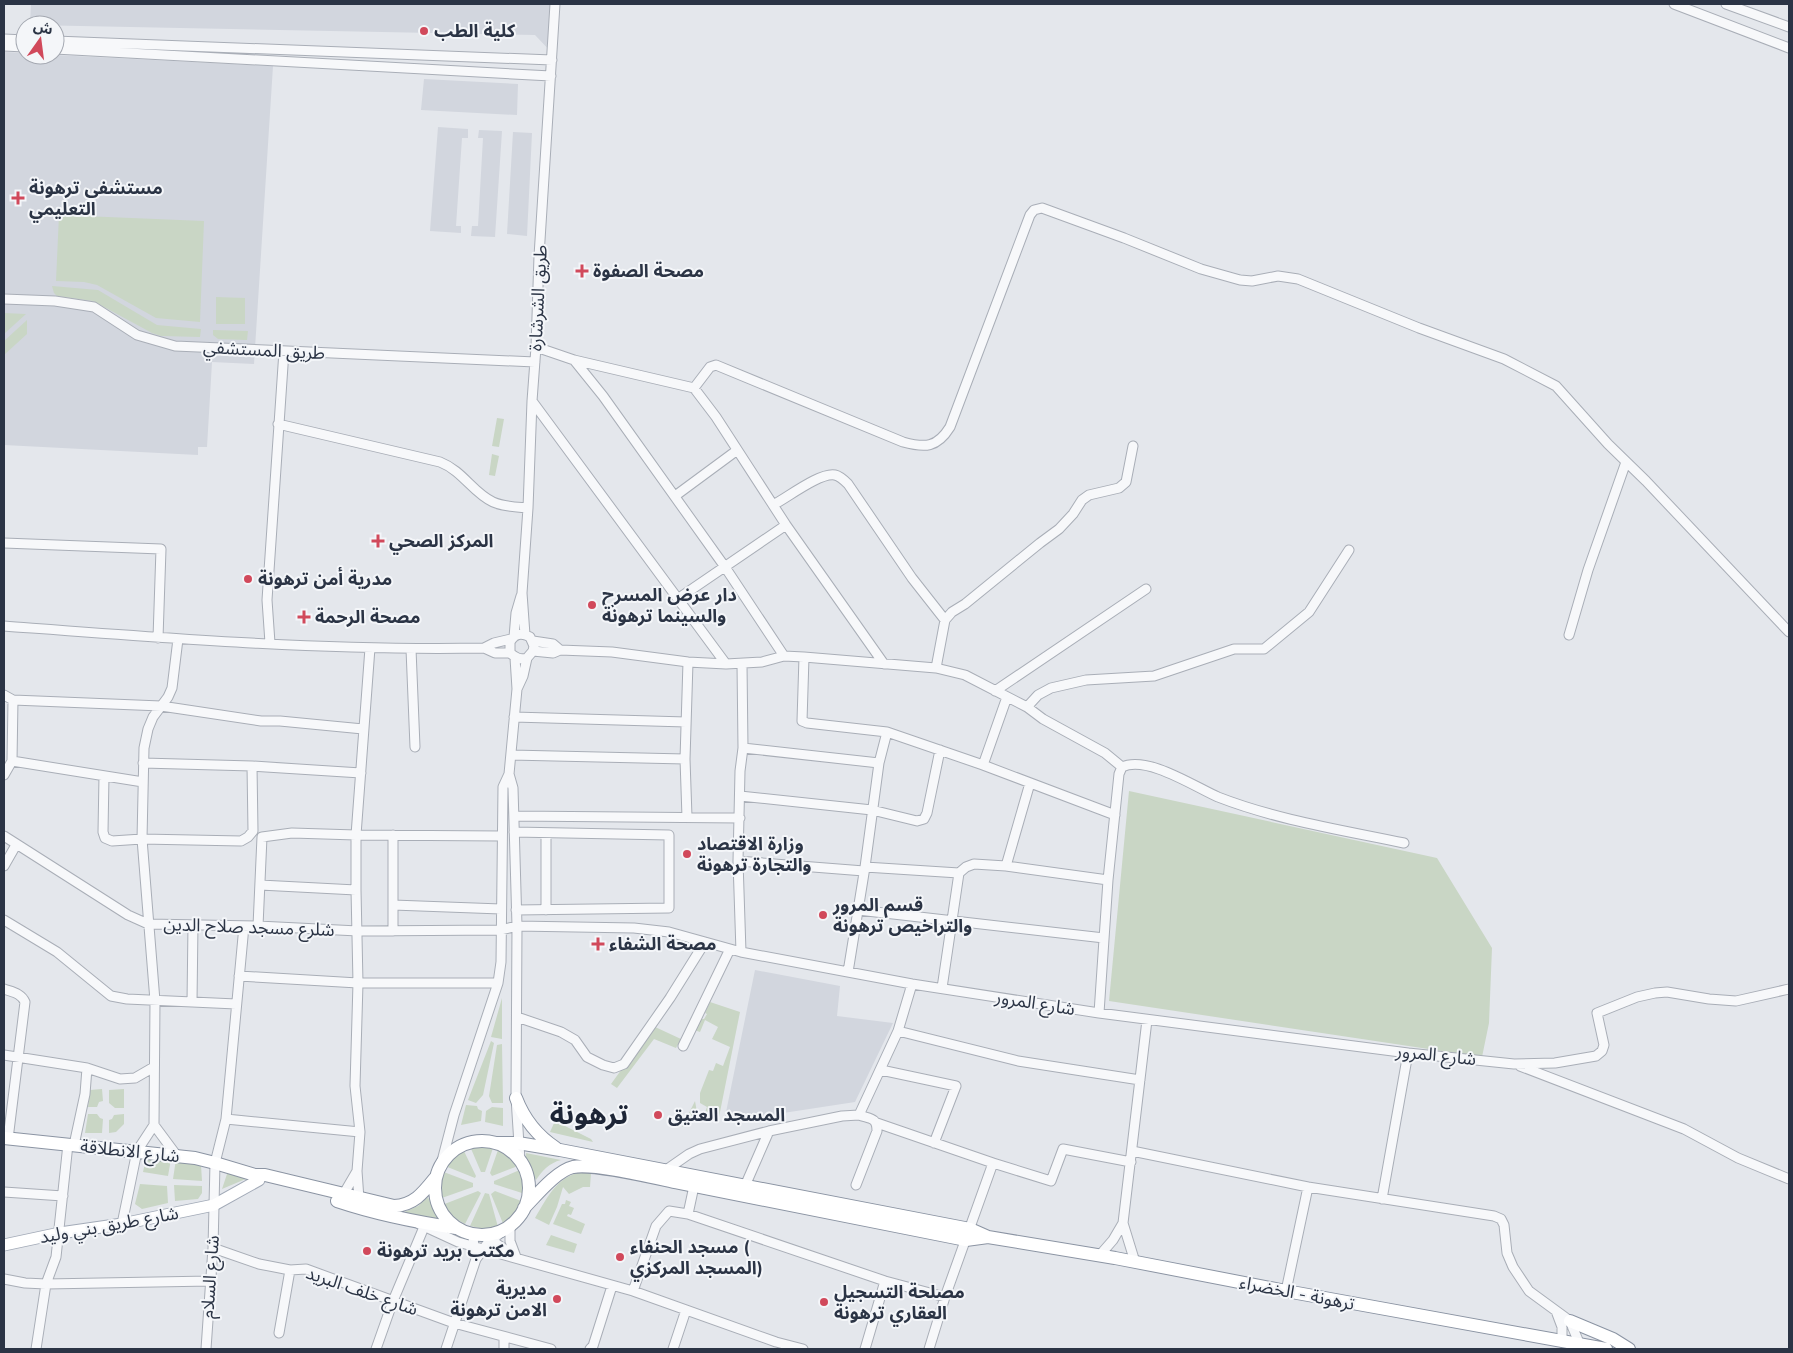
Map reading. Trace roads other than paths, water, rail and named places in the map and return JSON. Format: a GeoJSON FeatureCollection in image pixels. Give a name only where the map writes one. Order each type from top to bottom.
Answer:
{"type":"FeatureCollection","features":[{"type":"Feature","properties":{"kind":"highway"},"geometry":{"type":"LineString","coordinates":[[516,1098],[528,1123],[543,1138],[560,1150]]}},
{"type":"Feature","properties":{"kind":"highway","name":"شارع الانطلاقة"},"geometry":{"type":"LineString","coordinates":[[6,1138],[177,1156],[215,1162],[257,1178]]}},
{"type":"Feature","properties":{"kind":"highway"},"geometry":{"type":"LineString","coordinates":[[470,1142],[518,1143],[666,1170],[968,1234],[583,1166],[572,1168],[550,1182],[508,1227],[480,1239],[457,1228],[446,1219],[438,1206],[435,1192],[436,1178],[442,1161],[450,1152],[470,1142]]}},
{"type":"Feature","properties":{"kind":"highway"},"geometry":{"type":"LineString","coordinates":[[496,1143],[509,1150],[520,1160],[526,1171],[529,1184],[524,1208]]}},
{"type":"Feature","properties":{"kind":"highway"},"geometry":{"type":"LineString","coordinates":[[257,1178],[265,1176],[381,1205],[403,1206],[421,1196],[436,1178]]}},
{"type":"Feature","properties":{"kind":"highway"},"geometry":{"type":"LineString","coordinates":[[257,1178],[267,1184],[321,1196],[419,1225],[457,1228]]}},
{"type":"Feature","properties":{"kind":"highway","name":"ترهونة - الخضراء"},"geometry":{"type":"LineString","coordinates":[[968,1234],[1135,1262],[1606,1349]]}},
{"type":"Feature","properties":{"kind":"highway"},"geometry":{"type":"LineString","coordinates":[[1570,1321],[1613,1339],[1629,1349]]}},
{"type":"Feature","properties":{"kind":"main road","name":"شارع طريق بني وليد"},"geometry":{"type":"LineString","coordinates":[[4,1245],[214,1205],[257,1178]]}},
{"type":"Feature","properties":{"kind":"street","name":"طريق الشرشارة"},"geometry":{"type":"LineString","coordinates":[[522,593],[528,508],[539,256],[555,4]]}},
{"type":"Feature","properties":{"kind":"street"},"geometry":{"type":"LineString","coordinates":[[1674,4],[1789,48]]}},
{"type":"Feature","properties":{"kind":"street"},"geometry":{"type":"LineString","coordinates":[[1726,4],[1789,27]]}},
{"type":"Feature","properties":{"kind":"street"},"geometry":{"type":"LineString","coordinates":[[65,41],[552,60]]}},
{"type":"Feature","properties":{"kind":"street"},"geometry":{"type":"LineString","coordinates":[[65,50],[551,76]]}},
{"type":"Feature","properties":{"kind":"street"},"geometry":{"type":"LineString","coordinates":[[694,388],[710,367],[716,365],[903,442],[917,446],[928,446],[937,442],[945,436],[950,427],[1030,215],[1034,210],[1042,208],[1224,276],[1252,281],[1278,276],[1298,279],[1419,328],[1504,359],[1556,386],[1789,632]]}},
{"type":"Feature","properties":{"kind":"street","name":"طريق المستشفي"},"geometry":{"type":"LineString","coordinates":[[4,299],[55,301],[94,307],[137,335],[175,346],[535,362]]}},
{"type":"Feature","properties":{"kind":"street"},"geometry":{"type":"LineString","coordinates":[[536,347],[574,360],[694,388],[716,418],[786,525],[884,664]]}},
{"type":"Feature","properties":{"kind":"street"},"geometry":{"type":"LineString","coordinates":[[270,643],[268,600],[284,351]]}},
{"type":"Feature","properties":{"kind":"street"},"geometry":{"type":"LineString","coordinates":[[574,360],[603,396],[675,496],[784,656]]}},
{"type":"Feature","properties":{"kind":"street"},"geometry":{"type":"LineString","coordinates":[[532,401],[726,664]]}},
{"type":"Feature","properties":{"kind":"street"},"geometry":{"type":"LineString","coordinates":[[278,424],[440,462],[453,468],[494,503],[528,508]]}},
{"type":"Feature","properties":{"kind":"street"},"geometry":{"type":"LineString","coordinates":[[936,668],[945,620],[952,612],[965,604],[1059,529],[1073,514],[1082,500],[1089,495],[1119,488],[1126,482],[1134,446]]}},
{"type":"Feature","properties":{"kind":"street"},"geometry":{"type":"LineString","coordinates":[[675,496],[736,450]]}},
{"type":"Feature","properties":{"kind":"street"},"geometry":{"type":"LineString","coordinates":[[1569,635],[1588,570],[1626,462]]}},
{"type":"Feature","properties":{"kind":"street"},"geometry":{"type":"LineString","coordinates":[[773,506],[823,476],[834,474],[841,477],[848,484],[912,578],[945,620]]}},
{"type":"Feature","properties":{"kind":"street"},"geometry":{"type":"LineString","coordinates":[[679,598],[786,525]]}},
{"type":"Feature","properties":{"kind":"street"},"geometry":{"type":"LineString","coordinates":[[4,543],[161,549],[158,638]]}},
{"type":"Feature","properties":{"kind":"street"},"geometry":{"type":"LineString","coordinates":[[1028,707],[1038,695],[1051,688],[1086,680],[1154,676],[1234,649],[1264,649],[1309,612],[1349,550]]}},
{"type":"Feature","properties":{"kind":"street"},"geometry":{"type":"LineString","coordinates":[[995,691],[1146,588]]}},
{"type":"Feature","properties":{"kind":"street"},"geometry":{"type":"LineString","coordinates":[[517,689],[530,654],[522,593]]}},
{"type":"Feature","properties":{"kind":"street"},"geometry":{"type":"LineString","coordinates":[[442,1161],[454,1115],[498,983],[501,962],[503,787],[509,774],[517,689],[513,655],[509,646],[522,593]]}},
{"type":"Feature","properties":{"kind":"street"},"geometry":{"type":"LineString","coordinates":[[4,626],[158,638],[370,648],[484,648],[495,653],[513,655],[521,659],[530,654],[553,653],[560,650],[612,652],[688,662],[726,664],[762,662],[784,656],[936,668],[965,675],[1028,707],[1043,719],[1105,753],[1122,767]]}},
{"type":"Feature","properties":{"kind":"street"},"geometry":{"type":"LineString","coordinates":[[484,648],[521,634],[553,644],[560,650]]}},
{"type":"Feature","properties":{"kind":"street"},"geometry":{"type":"LineString","coordinates":[[122,1224],[137,1152],[154,1125],[155,1001],[142,839],[143,763],[148,729],[153,717],[172,688],[178,639]]}},
{"type":"Feature","properties":{"kind":"street"},"geometry":{"type":"LineString","coordinates":[[359,1199],[357,1171],[360,1132],[355,1086],[358,983],[356,835],[370,648]]}},
{"type":"Feature","properties":{"kind":"street"},"geometry":{"type":"LineString","coordinates":[[411,649],[415,748]]}},
{"type":"Feature","properties":{"kind":"street"},"geometry":{"type":"LineString","coordinates":[[804,657],[802,720],[807,723],[887,732],[983,765],[1115,815]]}},
{"type":"Feature","properties":{"kind":"street"},"geometry":{"type":"LineString","coordinates":[[687,817],[686,722],[688,662]]}},
{"type":"Feature","properties":{"kind":"street"},"geometry":{"type":"LineString","coordinates":[[742,664],[742,748],[738,861],[742,952]]}},
{"type":"Feature","properties":{"kind":"street"},"geometry":{"type":"LineString","coordinates":[[4,695],[13,700],[161,706],[261,721],[363,729]]}},
{"type":"Feature","properties":{"kind":"street"},"geometry":{"type":"LineString","coordinates":[[983,765],[1007,697]]}},
{"type":"Feature","properties":{"kind":"street"},"geometry":{"type":"LineString","coordinates":[[4,775],[12,761],[13,700]]}},
{"type":"Feature","properties":{"kind":"street"},"geometry":{"type":"LineString","coordinates":[[514,717],[686,722]]}},
{"type":"Feature","properties":{"kind":"street"},"geometry":{"type":"LineString","coordinates":[[848,972],[865,869],[879,763],[887,732]]}},
{"type":"Feature","properties":{"kind":"street"},"geometry":{"type":"LineString","coordinates":[[742,748],[879,763]]}},
{"type":"Feature","properties":{"kind":"street"},"geometry":{"type":"LineString","coordinates":[[740,796],[872,810],[917,821],[924,819],[927,813],[940,750]]}},
{"type":"Feature","properties":{"kind":"street"},"geometry":{"type":"LineString","coordinates":[[511,755],[686,759]]}},
{"type":"Feature","properties":{"kind":"street"},"geometry":{"type":"LineString","coordinates":[[12,761],[143,782]]}},
{"type":"Feature","properties":{"kind":"street"},"geometry":{"type":"LineString","coordinates":[[143,763],[252,766],[361,773]]}},
{"type":"Feature","properties":{"kind":"street"},"geometry":{"type":"LineString","coordinates":[[1100,1013],[1108,880],[1119,774],[1122,767],[1128,764],[1154,768],[1168,772],[1218,796],[1247,806],[1287,818],[1404,844]]}},
{"type":"Feature","properties":{"kind":"street"},"geometry":{"type":"LineString","coordinates":[[104,776],[102,832],[105,838],[112,842],[142,839],[241,841],[253,831],[252,766]]}},
{"type":"Feature","properties":{"kind":"street"},"geometry":{"type":"LineString","coordinates":[[509,774],[513,788],[518,926],[516,1098],[520,1160]]}},
{"type":"Feature","properties":{"kind":"street"},"geometry":{"type":"LineString","coordinates":[[1006,866],[1030,783]]}},
{"type":"Feature","properties":{"kind":"street"},"geometry":{"type":"LineString","coordinates":[[514,816],[740,818]]}},
{"type":"Feature","properties":{"kind":"street"},"geometry":{"type":"LineString","coordinates":[[514,832],[668,835],[669,854],[669,908],[516,910]]}},
{"type":"Feature","properties":{"kind":"street"},"geometry":{"type":"LineString","coordinates":[[258,926],[262,837],[292,833],[502,836]]}},
{"type":"Feature","properties":{"kind":"street"},"geometry":{"type":"LineString","coordinates":[[546,833],[546,910]]}},
{"type":"Feature","properties":{"kind":"street"},"geometry":{"type":"LineString","coordinates":[[393,835],[393,931]]}},
{"type":"Feature","properties":{"kind":"street","name":"شلرع مسجد صلاح الدين"},"geometry":{"type":"LineString","coordinates":[[4,836],[128,915],[148,924],[258,926],[358,931],[501,930],[518,926]]}},
{"type":"Feature","properties":{"kind":"street"},"geometry":{"type":"LineString","coordinates":[[4,866],[16,845]]}},
{"type":"Feature","properties":{"kind":"street"},"geometry":{"type":"LineString","coordinates":[[738,861],[958,873],[974,864],[1006,866],[1108,880]]}},
{"type":"Feature","properties":{"kind":"street"},"geometry":{"type":"LineString","coordinates":[[942,988],[958,873]]}},
{"type":"Feature","properties":{"kind":"street"},"geometry":{"type":"LineString","coordinates":[[260,885],[356,890]]}},
{"type":"Feature","properties":{"kind":"street"},"geometry":{"type":"LineString","coordinates":[[393,905],[501,910]]}},
{"type":"Feature","properties":{"kind":"street"},"geometry":{"type":"LineString","coordinates":[[858,910],[1104,938]]}},
{"type":"Feature","properties":{"kind":"street"},"geometry":{"type":"LineString","coordinates":[[4,920],[57,952],[111,996],[155,1001],[236,1004]]}},
{"type":"Feature","properties":{"kind":"street"},"geometry":{"type":"LineString","coordinates":[[192,1002],[193,925]]}},
{"type":"Feature","properties":{"kind":"street","name":"شارع السلام"},"geometry":{"type":"LineString","coordinates":[[206,1349],[215,1162],[226,1119],[244,926]]}},
{"type":"Feature","properties":{"kind":"street","name":"شارع المرور"},"geometry":{"type":"LineString","coordinates":[[518,926],[634,928],[669,932],[742,952],[912,984],[1147,1020],[1514,1064],[1556,1063],[1596,1056],[1602,1051],[1604,1045],[1597,1013],[1637,997],[1668,992],[1709,999],[1736,1001],[1789,989]]}},
{"type":"Feature","properties":{"kind":"street"},"geometry":{"type":"LineString","coordinates":[[517,1017],[561,1032],[575,1040],[587,1057],[614,1068],[624,1064],[670,998],[705,942]]}},
{"type":"Feature","properties":{"kind":"street"},"geometry":{"type":"LineString","coordinates":[[683,1046],[730,949]]}},
{"type":"Feature","properties":{"kind":"street"},"geometry":{"type":"LineString","coordinates":[[239,976],[358,983],[498,983]]}},
{"type":"Feature","properties":{"kind":"street"},"geometry":{"type":"LineString","coordinates":[[859,1115],[898,1031],[912,984]]}},
{"type":"Feature","properties":{"kind":"street"},"geometry":{"type":"LineString","coordinates":[[4,990],[20,995],[25,1002],[19,1057],[6,1138]]}},
{"type":"Feature","properties":{"kind":"street"},"geometry":{"type":"LineString","coordinates":[[1135,1262],[1127,1242],[1123,1223],[1147,1020]]}},
{"type":"Feature","properties":{"kind":"street"},"geometry":{"type":"LineString","coordinates":[[898,1031],[1018,1061],[1140,1080]]}},
{"type":"Feature","properties":{"kind":"street"},"geometry":{"type":"LineString","coordinates":[[1382,1199],[1408,1052]]}},
{"type":"Feature","properties":{"kind":"street"},"geometry":{"type":"LineString","coordinates":[[4,1055],[87,1068],[120,1079],[135,1078],[154,1067]]}},
{"type":"Feature","properties":{"kind":"street"},"geometry":{"type":"LineString","coordinates":[[1514,1064],[1684,1129],[1738,1158],[1789,1179]]}},
{"type":"Feature","properties":{"kind":"street"},"geometry":{"type":"LineString","coordinates":[[36,1349],[46,1284],[56,1257],[71,1145],[85,1094],[87,1068]]}},
{"type":"Feature","properties":{"kind":"street"},"geometry":{"type":"LineString","coordinates":[[881,1070],[956,1086],[934,1143]]}},
{"type":"Feature","properties":{"kind":"street"},"geometry":{"type":"LineString","coordinates":[[666,1170],[689,1154],[700,1149],[769,1131],[842,1116],[859,1115],[993,1163],[1051,1180],[1063,1149],[1131,1162]]}},
{"type":"Feature","properties":{"kind":"street"},"geometry":{"type":"LineString","coordinates":[[226,1119],[360,1132]]}},
{"type":"Feature","properties":{"kind":"street"},"geometry":{"type":"LineString","coordinates":[[856,1185],[877,1131],[877,1123]]}},
{"type":"Feature","properties":{"kind":"street"},"geometry":{"type":"LineString","coordinates":[[154,1125],[177,1156]]}},
{"type":"Feature","properties":{"kind":"street"},"geometry":{"type":"LineString","coordinates":[[745,1186],[769,1131]]}},
{"type":"Feature","properties":{"kind":"street"},"geometry":{"type":"LineString","coordinates":[[1132,1150],[1308,1187],[1494,1216],[1501,1219],[1504,1225],[1507,1253],[1513,1267],[1529,1291],[1570,1321],[1580,1345]]}},
{"type":"Feature","properties":{"kind":"street"},"geometry":{"type":"LineString","coordinates":[[929,1349],[945,1297],[993,1163]]}},
{"type":"Feature","properties":{"kind":"street"},"geometry":{"type":"LineString","coordinates":[[343,1195],[357,1171]]}},
{"type":"Feature","properties":{"kind":"street"},"geometry":{"type":"LineString","coordinates":[[688,1214],[694,1186]]}},
{"type":"Feature","properties":{"kind":"street"},"geometry":{"type":"LineString","coordinates":[[1286,1291],[1308,1187]]}},
{"type":"Feature","properties":{"kind":"street"},"geometry":{"type":"LineString","coordinates":[[4,1192],[63,1196]]}},
{"type":"Feature","properties":{"kind":"street"},"geometry":{"type":"LineString","coordinates":[[633,1291],[656,1226],[670,1211],[688,1214],[886,1280],[945,1297]]}},
{"type":"Feature","properties":{"kind":"street"},"geometry":{"type":"LineString","coordinates":[[1099,1256],[1113,1240],[1123,1223]]}},
{"type":"Feature","properties":{"kind":"street"},"geometry":{"type":"LineString","coordinates":[[376,1349],[419,1225],[458,1242],[480,1239],[516,1257]]}},
{"type":"Feature","properties":{"kind":"street"},"geometry":{"type":"LineString","coordinates":[[508,1227],[510,1241],[516,1257]]}},
{"type":"Feature","properties":{"kind":"street"},"geometry":{"type":"LineString","coordinates":[[480,1239],[483,1249]]}},
{"type":"Feature","properties":{"kind":"street"},"geometry":{"type":"LineString","coordinates":[[446,1349],[476,1258],[480,1239]]}},
{"type":"Feature","properties":{"kind":"street","name":"شارع خلف البريد"},"geometry":{"type":"LineString","coordinates":[[212,1248],[259,1264],[290,1270],[306,1269],[454,1323],[551,1349]]}},
{"type":"Feature","properties":{"kind":"street"},"geometry":{"type":"LineString","coordinates":[[483,1249],[633,1291],[775,1346],[803,1349]]}},
{"type":"Feature","properties":{"kind":"street"},"geometry":{"type":"LineString","coordinates":[[476,1258],[483,1249]]}},
{"type":"Feature","properties":{"kind":"street"},"geometry":{"type":"LineString","coordinates":[[279,1333],[290,1270]]}},
{"type":"Feature","properties":{"kind":"street"},"geometry":{"type":"LineString","coordinates":[[4,1278],[25,1283],[46,1284],[210,1281]]}},
{"type":"Feature","properties":{"kind":"street"},"geometry":{"type":"LineString","coordinates":[[865,1349],[886,1280]]}},
{"type":"Feature","properties":{"kind":"street"},"geometry":{"type":"LineString","coordinates":[[594,1348],[612,1286]]}},
{"type":"Feature","properties":{"kind":"street"},"geometry":{"type":"LineString","coordinates":[[673,1349],[686,1310]]}},
{"type":"Feature","properties":{"kind":"street"},"geometry":{"type":"LineString","coordinates":[[1556,1311],[1562,1327],[1562,1342]]}},
{"type":"Feature","properties":{"kind":"street"},"geometry":{"type":"LineString","coordinates":[[504,1337],[504,1349]]}},
{"type":"Feature","properties":{"kind":"place","name":"كلية الطب"},"geometry":{"type":"Point","coordinates":[424,31]}},
{"type":"Feature","properties":{"kind":"place","name":"مستشفى ترهونة التعليمي"},"geometry":{"type":"Point","coordinates":[18,198]}},
{"type":"Feature","properties":{"kind":"place","name":"مصحة الصفوة"},"geometry":{"type":"Point","coordinates":[582,271]}},
{"type":"Feature","properties":{"kind":"place","name":"المركز الصحي"},"geometry":{"type":"Point","coordinates":[378,541]}},
{"type":"Feature","properties":{"kind":"place","name":"مدرية أمن ترهونة"},"geometry":{"type":"Point","coordinates":[248,579]}},
{"type":"Feature","properties":{"kind":"place","name":"دار عرض المسرح والسينما ترهونة"},"geometry":{"type":"Point","coordinates":[592,605]}},
{"type":"Feature","properties":{"kind":"place","name":"مصحة الرحمة"},"geometry":{"type":"Point","coordinates":[304,617]}},
{"type":"Feature","properties":{"kind":"place","name":"وزارة الاقتصاد والتجارة ترهونة"},"geometry":{"type":"Point","coordinates":[687,854]}},
{"type":"Feature","properties":{"kind":"place","name":"قسم المرور والتراخيص ترهونة"},"geometry":{"type":"Point","coordinates":[823,915]}},
{"type":"Feature","properties":{"kind":"place","name":"مصحة الشفاء"},"geometry":{"type":"Point","coordinates":[598,944]}},
{"type":"Feature","properties":{"kind":"place","name":"المسجد العتيق"},"geometry":{"type":"Point","coordinates":[658,1115]}},
{"type":"Feature","properties":{"kind":"place","name":"مكتب بريد ترهونة"},"geometry":{"type":"Point","coordinates":[367,1251]}},
{"type":"Feature","properties":{"kind":"place","name":"مسجد الحنفاء ( المسجد المركزي)"},"geometry":{"type":"Point","coordinates":[620,1257]}},
{"type":"Feature","properties":{"kind":"place","name":"مديرية الامن ترهونة"},"geometry":{"type":"Point","coordinates":[557,1299]}},
{"type":"Feature","properties":{"kind":"place","name":"مصلحة التسجيل العقاري ترهونة"},"geometry":{"type":"Point","coordinates":[824,1302]}},
{"type":"Feature","properties":{"kind":"district","name":"ترهونة"},"geometry":{"type":"Point","coordinates":[589,1114]}}]}
